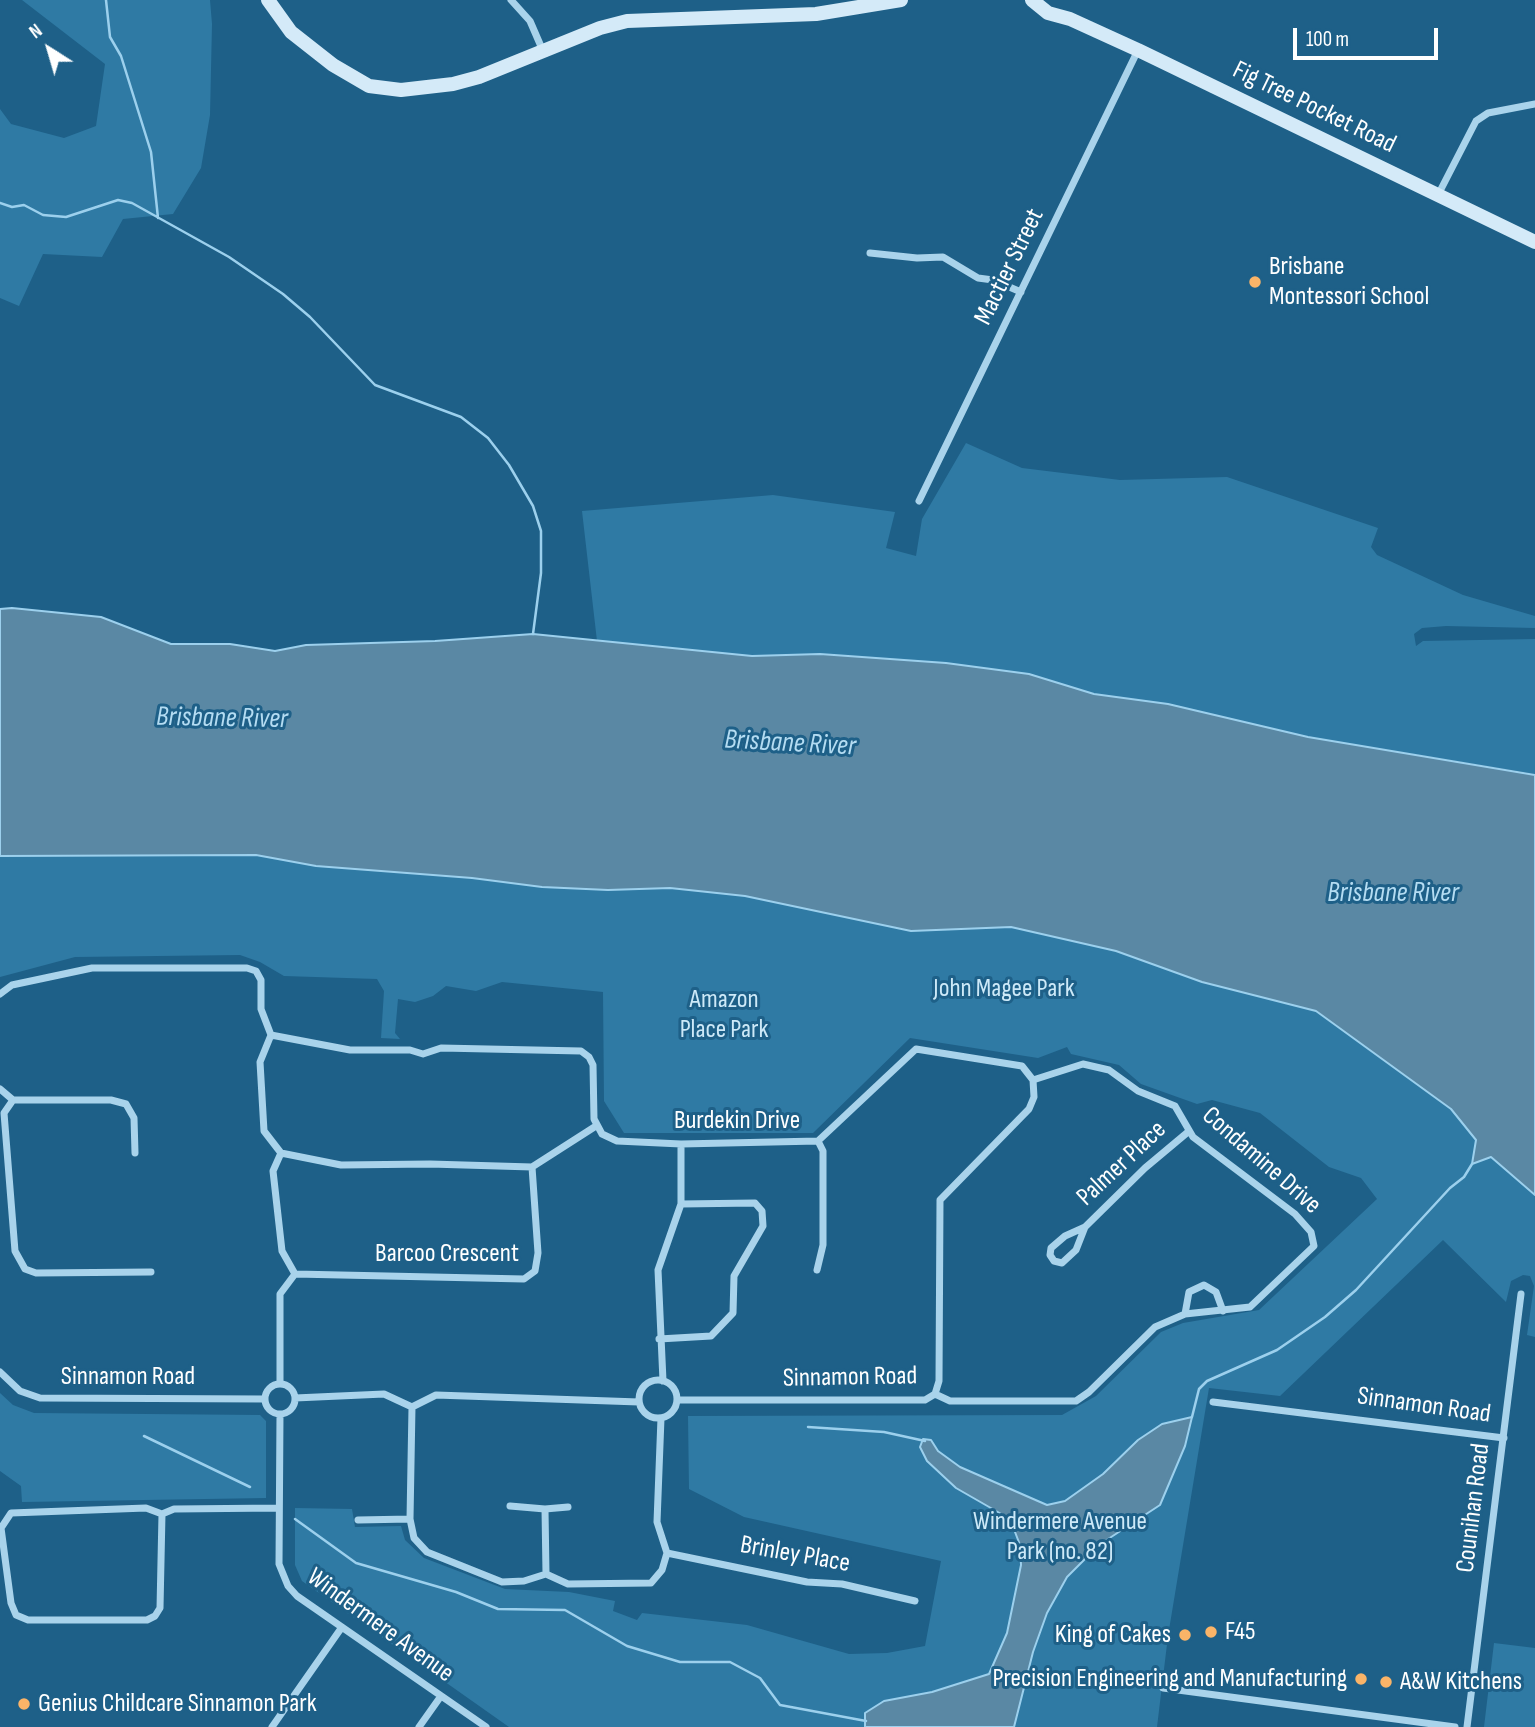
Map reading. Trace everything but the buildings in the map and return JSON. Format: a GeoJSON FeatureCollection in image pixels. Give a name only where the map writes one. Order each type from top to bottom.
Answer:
{"type":"FeatureCollection","features":[{"type":"Feature","properties":{"kind":"street"},"geometry":{"type":"LineString","coordinates":[[268,0],[284,25],[306,45],[358,81],[377,89],[401,90],[453,85],[600,28],[627,21],[901,0]]}},
{"type":"Feature","properties":{"kind":"street"},"geometry":{"type":"LineString","coordinates":[[511,0],[530,21],[543,52]]}},
{"type":"Feature","properties":{"kind":"street","name":"Fig Tree Pocket Road"},"geometry":{"type":"LineString","coordinates":[[1032,0],[1048,13],[1070,19],[1138,50],[1535,242]]}},
{"type":"Feature","properties":{"kind":"street","name":"Fig Tree Pocket Road"},"geometry":{"type":"LineString","coordinates":[[1046,0],[1070,19]]}},
{"type":"Feature","properties":{"kind":"street","name":"Mactier Street"},"geometry":{"type":"LineString","coordinates":[[919,501],[1138,50]]}},
{"type":"Feature","properties":{"kind":"street"},"geometry":{"type":"LineString","coordinates":[[1438,195],[1476,121],[1488,113],[1535,104]]}},
{"type":"Feature","properties":{"kind":"street"},"geometry":{"type":"LineString","coordinates":[[870,253],[917,258],[943,257],[978,278],[993,280],[1021,292]]}},
{"type":"Feature","properties":{"kind":"street"},"geometry":{"type":"LineString","coordinates":[[0,994],[12,985],[92,968],[247,968],[256,971],[261,980],[261,1009],[271,1035],[260,1062],[264,1131],[281,1153],[341,1166],[430,1164],[533,1167],[596,1126],[593,1065],[589,1057],[581,1051],[441,1048],[423,1054],[410,1051],[350,1050],[286,1035],[271,1035]]}},
{"type":"Feature","properties":{"kind":"street","name":"Burdekin Drive"},"geometry":{"type":"LineString","coordinates":[[596,1126],[609,1139],[681,1144],[818,1141],[916,1049],[1015,1063],[1022,1066],[1033,1080]]}},
{"type":"Feature","properties":{"kind":"street","name":"Condamine Drive"},"geometry":{"type":"LineString","coordinates":[[1033,1080],[1072,1065],[1083,1064],[1109,1070],[1138,1091],[1175,1106],[1188,1132],[1295,1214],[1314,1240],[1309,1251],[1255,1304],[1223,1311],[1185,1314],[1155,1327],[1080,1399],[1064,1401]]}},
{"type":"Feature","properties":{"kind":"street"},"geometry":{"type":"LineString","coordinates":[[935,1394],[939,1381],[940,1200],[1029,1109],[1034,1097],[1033,1080]]}},
{"type":"Feature","properties":{"kind":"street"},"geometry":{"type":"LineString","coordinates":[[0,1088],[13,1101],[111,1100],[127,1104],[134,1118],[135,1153]]}},
{"type":"Feature","properties":{"kind":"street"},"geometry":{"type":"LineString","coordinates":[[13,1101],[4,1113],[15,1251],[25,1269],[36,1273],[151,1272]]}},
{"type":"Feature","properties":{"kind":"street","name":"Palmer Place"},"geometry":{"type":"LineString","coordinates":[[1085,1227],[1076,1250],[1062,1263],[1054,1261],[1050,1255],[1051,1248],[1065,1236],[1085,1227],[1145,1168],[1188,1132]]}},
{"type":"Feature","properties":{"kind":"street"},"geometry":{"type":"LineString","coordinates":[[817,1270],[823,1245],[823,1151],[818,1141]]}},
{"type":"Feature","properties":{"kind":"street"},"geometry":{"type":"LineString","coordinates":[[663,1381],[659,1339],[659,1261],[677,1222],[681,1204],[681,1144]]}},
{"type":"Feature","properties":{"kind":"street"},"geometry":{"type":"LineString","coordinates":[[280,1384],[281,1294],[295,1274],[282,1251],[273,1171],[281,1153]]}},
{"type":"Feature","properties":{"kind":"street","name":"Barcoo Crescent"},"geometry":{"type":"LineString","coordinates":[[295,1274],[524,1279],[535,1271],[538,1253],[533,1167]]}},
{"type":"Feature","properties":{"kind":"street"},"geometry":{"type":"LineString","coordinates":[[659,1339],[711,1336],[733,1312],[734,1276],[762,1226],[762,1211],[755,1203],[681,1204]]}},
{"type":"Feature","properties":{"kind":"street"},"geometry":{"type":"LineString","coordinates":[[1185,1314],[1189,1292],[1204,1285],[1216,1292],[1223,1311]]}},
{"type":"Feature","properties":{"kind":"street","name":"Counihan Road"},"geometry":{"type":"LineString","coordinates":[[1467,1727],[1521,1294]]}},
{"type":"Feature","properties":{"kind":"street","name":"Sinnamon Road"},"geometry":{"type":"LineString","coordinates":[[0,1372],[20,1391],[40,1398],[265,1399]]}},
{"type":"Feature","properties":{"kind":"street"},"geometry":{"type":"LineString","coordinates":[[663,1381],[673,1388],[677,1400],[672,1412],[661,1418],[649,1416],[639,1402],[645,1385],[663,1381]]}},
{"type":"Feature","properties":{"kind":"street"},"geometry":{"type":"LineString","coordinates":[[280,1384],[289,1387],[295,1398],[292,1407],[280,1414],[269,1410],[265,1399],[269,1388],[280,1384]]}},
{"type":"Feature","properties":{"kind":"street"},"geometry":{"type":"LineString","coordinates":[[295,1398],[384,1394],[412,1406],[436,1395],[639,1402]]}},
{"type":"Feature","properties":{"kind":"street","name":"Sinnamon Road"},"geometry":{"type":"LineString","coordinates":[[677,1400],[925,1400],[935,1394],[950,1401],[1064,1401]]}},
{"type":"Feature","properties":{"kind":"street","name":"Sinnamon Road"},"geometry":{"type":"LineString","coordinates":[[1213,1402],[1504,1438]]}},
{"type":"Feature","properties":{"kind":"street"},"geometry":{"type":"LineString","coordinates":[[412,1406],[410,1519],[414,1538],[427,1552],[502,1582],[524,1581],[546,1574],[568,1584],[651,1583],[662,1570],[667,1553],[657,1522],[661,1418]]}},
{"type":"Feature","properties":{"kind":"street","name":"Windermere Avenue"},"geometry":{"type":"LineString","coordinates":[[280,1414],[279,1564],[285,1581],[297,1596],[486,1727]]}},
{"type":"Feature","properties":{"kind":"street"},"geometry":{"type":"LineString","coordinates":[[510,1506],[545,1509],[568,1507]]}},
{"type":"Feature","properties":{"kind":"street"},"geometry":{"type":"LineString","coordinates":[[162,1514],[160,1608],[155,1616],[147,1620],[41,1620],[16,1615],[11,1603],[1,1528],[11,1513],[146,1508],[162,1514],[174,1509],[279,1508]]}},
{"type":"Feature","properties":{"kind":"street"},"geometry":{"type":"LineString","coordinates":[[545,1509],[546,1574]]}},
{"type":"Feature","properties":{"kind":"street"},"geometry":{"type":"LineString","coordinates":[[358,1520],[410,1519]]}},
{"type":"Feature","properties":{"kind":"street","name":"Brinley Place"},"geometry":{"type":"LineString","coordinates":[[667,1553],[807,1582],[842,1584],[915,1601]]}},
{"type":"Feature","properties":{"kind":"street"},"geometry":{"type":"LineString","coordinates":[[272,1727],[342,1627]]}},
{"type":"Feature","properties":{"kind":"street"},"geometry":{"type":"LineString","coordinates":[[1163,1688],[1455,1727]]}},
{"type":"Feature","properties":{"kind":"street"},"geometry":{"type":"LineString","coordinates":[[419,1727],[441,1696]]}},
{"type":"Feature","properties":{"kind":"green space"},"geometry":{"type":"Polygon","coordinates":[[[22,0],[210,0],[212,24],[210,115],[201,168],[173,214],[123,219],[102,257],[43,254],[19,306],[0,298],[0,109],[11,124],[64,138],[96,126],[105,64],[22,0]]]}},
{"type":"Feature","properties":{"kind":"green space"},"geometry":{"type":"Polygon","coordinates":[[[966,443],[1022,468],[1120,480],[1227,477],[1378,528],[1371,547],[1377,555],[1463,595],[1535,616],[1535,628],[1446,626],[1422,628],[1414,634],[1416,646],[1423,641],[1535,639],[1535,774],[1308,737],[1168,704],[1094,694],[1029,674],[946,663],[820,654],[752,656],[597,641],[582,511],[773,495],[895,512],[886,548],[916,556],[922,519],[966,443]]]}},
{"type":"Feature","properties":{"kind":"green space"},"geometry":{"type":"Polygon","coordinates":[[[256,855],[316,866],[472,878],[542,887],[608,890],[670,888],[745,896],[911,931],[1011,927],[1116,951],[1202,982],[1316,1011],[1451,1109],[1491,1156],[1535,1195],[1535,1337],[1527,1335],[1534,1286],[1530,1276],[1523,1275],[1511,1281],[1506,1302],[1443,1240],[1280,1396],[1209,1388],[1168,1636],[1157,1727],[509,1727],[302,1581],[295,1565],[295,1508],[352,1509],[355,1527],[401,1526],[405,1540],[424,1558],[505,1589],[569,1592],[615,1601],[613,1611],[637,1620],[642,1613],[747,1625],[849,1654],[887,1653],[925,1646],[941,1561],[744,1517],[689,1489],[688,1416],[1062,1415],[1096,1396],[1161,1332],[1183,1323],[1259,1310],[1377,1199],[1361,1178],[1329,1167],[1260,1113],[1212,1100],[1197,1104],[1141,1084],[1119,1065],[1071,1054],[1067,1047],[1038,1058],[910,1038],[813,1133],[624,1133],[604,1101],[603,992],[502,982],[476,991],[446,986],[433,996],[415,1002],[398,999],[395,1033],[400,1039],[381,1038],[384,991],[377,979],[284,976],[260,962],[240,955],[75,957],[0,977],[0,856],[256,855]]]}},
{"type":"Feature","properties":{"kind":"green space"},"geometry":{"type":"Polygon","coordinates":[[[0,1393],[13,1405],[34,1413],[260,1415],[266,1421],[266,1498],[22,1502],[21,1486],[0,1471],[0,1393]]]}},
{"type":"Feature","properties":{"kind":"green space"},"geometry":{"type":"Polygon","coordinates":[[[1494,1643],[1535,1648],[1535,1727],[1484,1727],[1494,1643]]]}},
{"type":"Feature","properties":{"kind":"water","name":"Brisbane River"},"geometry":{"type":"Polygon","coordinates":[[[0,609],[101,617],[171,644],[230,644],[275,651],[306,645],[435,641],[533,634],[752,656],[820,654],[946,663],[1029,674],[1094,694],[1168,704],[1308,737],[1535,775],[1535,1195],[1491,1157],[1472,1164],[1476,1140],[1451,1109],[1316,1011],[1202,982],[1116,951],[1011,927],[911,931],[745,896],[670,888],[608,890],[542,887],[472,878],[316,866],[256,855],[0,856],[0,609]]]}},
{"type":"Feature","properties":{"kind":"water"},"geometry":{"type":"Polygon","coordinates":[[[1192,1417],[1185,1446],[1160,1505],[1099,1545],[1067,1577],[1047,1613],[1033,1652],[1014,1727],[865,1727],[865,1713],[884,1701],[932,1692],[989,1674],[1007,1633],[1021,1565],[1020,1545],[1010,1519],[956,1488],[927,1461],[920,1447],[923,1439],[931,1440],[938,1451],[960,1467],[1047,1505],[1065,1501],[1103,1474],[1138,1440],[1162,1424],[1192,1417]]]}},
{"type":"Feature","properties":{"kind":"waterway"},"geometry":{"type":"LineString","coordinates":[[106,0],[110,37],[121,56],[151,152],[158,218]]}},
{"type":"Feature","properties":{"kind":"waterway"},"geometry":{"type":"LineString","coordinates":[[0,203],[12,207],[24,205],[43,215],[66,217],[118,200],[132,203],[229,257],[283,294],[310,317],[375,385],[461,417],[488,438],[509,465],[533,506],[541,531],[541,573],[533,634]]}},
{"type":"Feature","properties":{"kind":"waterway"},"geometry":{"type":"LineString","coordinates":[[1192,1417],[1199,1389],[1207,1381],[1277,1350],[1325,1317],[1356,1290],[1450,1188],[1464,1177],[1472,1164]]}},
{"type":"Feature","properties":{"kind":"waterway"},"geometry":{"type":"LineString","coordinates":[[808,1427],[884,1432],[925,1441]]}},
{"type":"Feature","properties":{"kind":"waterway"},"geometry":{"type":"LineString","coordinates":[[144,1436],[250,1487]]}},
{"type":"Feature","properties":{"kind":"waterway"},"geometry":{"type":"LineString","coordinates":[[295,1519],[356,1563],[456,1592],[498,1609],[565,1610],[627,1646],[680,1662],[730,1662],[760,1678],[780,1705],[866,1721]]}},
{"type":"Feature","properties":{"kind":"place","name":"Brisbane Montessori School"},"geometry":{"type":"Point","coordinates":[1255,282]}},
{"type":"Feature","properties":{"kind":"place","name":"F45"},"geometry":{"type":"Point","coordinates":[1211,1632]}},
{"type":"Feature","properties":{"kind":"place","name":"King of Cakes"},"geometry":{"type":"Point","coordinates":[1185,1635]}},
{"type":"Feature","properties":{"kind":"place","name":"Precision Engineering and Manufacturing"},"geometry":{"type":"Point","coordinates":[1361,1679]}},
{"type":"Feature","properties":{"kind":"place","name":"A&W Kitchens"},"geometry":{"type":"Point","coordinates":[1386,1682]}},
{"type":"Feature","properties":{"kind":"place","name":"Genius Childcare Sinnamon Park"},"geometry":{"type":"Point","coordinates":[24,1704]}},
{"type":"Feature","properties":{"kind":"park label","name":"John Magee Park"},"geometry":{"type":"Point","coordinates":[1004,989]}},
{"type":"Feature","properties":{"kind":"park label","name":"Amazon Place Park"},"geometry":{"type":"Point","coordinates":[724,1015]}},
{"type":"Feature","properties":{"kind":"park label","name":"Windermere Avenue Park (no. 82)"},"geometry":{"type":"Point","coordinates":[1060,1537]}}]}
